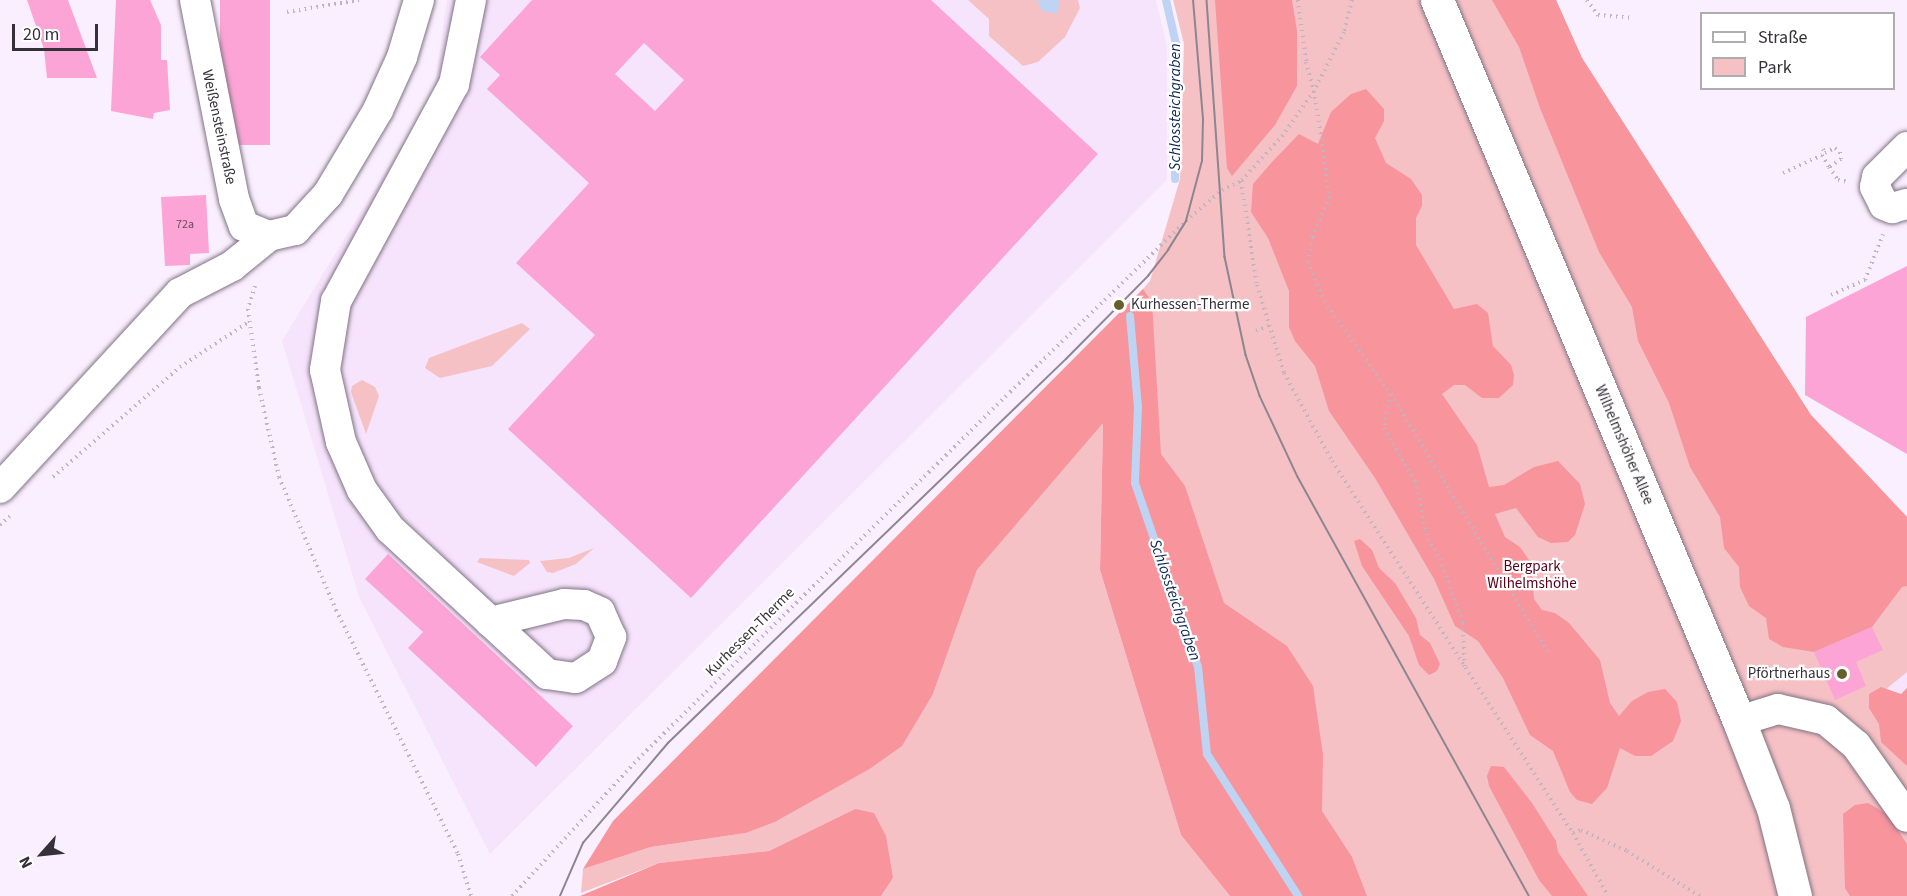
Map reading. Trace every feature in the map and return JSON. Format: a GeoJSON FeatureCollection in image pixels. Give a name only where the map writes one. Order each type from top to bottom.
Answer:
{"type":"FeatureCollection","features":[{"type":"Feature","properties":{"kind":"main road","name":"Wilhelmshöher Allee"},"geometry":{"type":"LineString","coordinates":[[1437,0],[1739,721],[1773,808],[1795,896]]}},
{"type":"Feature","properties":{"kind":"street","name":"Weißensteinstraße"},"geometry":{"type":"LineString","coordinates":[[195,0],[234,199],[244,226],[269,236]]}},
{"type":"Feature","properties":{"kind":"street"},"geometry":{"type":"LineString","coordinates":[[8,500],[11,459],[180,293],[232,266],[269,236],[296,230],[327,194],[378,110],[402,57],[419,0]]}},
{"type":"Feature","properties":{"kind":"street"},"geometry":{"type":"LineString","coordinates":[[471,0],[454,84],[336,301],[325,370],[340,442],[362,490],[390,529],[490,622]]}},
{"type":"Feature","properties":{"kind":"street"},"geometry":{"type":"LineString","coordinates":[[1900,206],[1877,197],[1877,177],[1907,147]]}},
{"type":"Feature","properties":{"kind":"street"},"geometry":{"type":"LineString","coordinates":[[1739,721],[1778,709],[1826,720],[1856,745],[1907,817]]}},
{"type":"Feature","properties":{"kind":"path"},"geometry":{"type":"LineString","coordinates":[[286,12],[359,0]]}},
{"type":"Feature","properties":{"kind":"path"},"geometry":{"type":"LineString","coordinates":[[1299,0],[1306,62],[1314,91],[1330,197],[1312,237],[1308,262],[1324,301],[1390,394],[1549,654]]}},
{"type":"Feature","properties":{"kind":"path","name":"Kurhessen-Therme"},"geometry":{"type":"LineString","coordinates":[[512,896],[638,759],[1137,272],[1186,221],[1222,190],[1241,181],[1283,135],[1314,91],[1344,32],[1352,0]]}},
{"type":"Feature","properties":{"kind":"path"},"geometry":{"type":"LineString","coordinates":[[1587,0],[1598,15],[1633,18]]}},
{"type":"Feature","properties":{"kind":"path"},"geometry":{"type":"LineString","coordinates":[[1823,149],[1826,153],[1835,148],[1840,152],[1838,162],[1828,167]]}},
{"type":"Feature","properties":{"kind":"path"},"geometry":{"type":"LineString","coordinates":[[1783,173],[1822,154],[1838,180]]}},
{"type":"Feature","properties":{"kind":"path"},"geometry":{"type":"LineString","coordinates":[[1241,181],[1248,237],[1268,326],[1299,404],[1465,670],[1573,833],[1608,896]]}},
{"type":"Feature","properties":{"kind":"path"},"geometry":{"type":"LineString","coordinates":[[1831,295],[1865,280],[1900,206]]}},
{"type":"Feature","properties":{"kind":"path"},"geometry":{"type":"LineString","coordinates":[[269,236],[248,309],[259,388],[279,477],[336,610],[458,854],[471,896]]}},
{"type":"Feature","properties":{"kind":"path"},"geometry":{"type":"LineString","coordinates":[[47,482],[180,367],[250,321]]}},
{"type":"Feature","properties":{"kind":"path"},"geometry":{"type":"LineString","coordinates":[[1256,331],[1268,326]]}},
{"type":"Feature","properties":{"kind":"path"},"geometry":{"type":"LineString","coordinates":[[1390,394],[1384,428],[1415,481],[1428,539],[1440,560],[1463,623],[1465,670]]}},
{"type":"Feature","properties":{"kind":"path"},"geometry":{"type":"LineString","coordinates":[[0,525],[8,500]]}},
{"type":"Feature","properties":{"kind":"path"},"geometry":{"type":"LineString","coordinates":[[1573,833],[1581,830],[1627,851],[1700,896]]}},
{"type":"Feature","properties":{"kind":"shaded area"},"geometry":{"type":"Polygon","coordinates":[[[447,0],[1156,0],[1167,46],[1167,180],[490,854],[359,597],[282,341],[434,92],[447,0]]]}},
{"type":"Feature","properties":{"kind":"shaded area"},"geometry":{"type":"Polygon","coordinates":[[[1215,0],[1292,0],[1297,31],[1297,86],[1275,125],[1232,176],[1227,168],[1215,0]]]}},
{"type":"Feature","properties":{"kind":"shaded area"},"geometry":{"type":"Polygon","coordinates":[[[1492,0],[1556,0],[1582,58],[1811,415],[1907,517],[1907,586],[1902,587],[1872,627],[1814,652],[1783,647],[1769,639],[1766,618],[1749,606],[1740,587],[1739,567],[1724,548],[1720,517],[1690,467],[1669,403],[1638,341],[1632,307],[1599,252],[1540,108],[1519,47],[1492,0]]]}},
{"type":"Feature","properties":{"kind":"shaded area"},"geometry":{"type":"Polygon","coordinates":[[[1366,89],[1384,109],[1384,121],[1375,138],[1386,163],[1411,179],[1422,195],[1422,206],[1416,218],[1416,245],[1454,309],[1477,304],[1488,313],[1493,346],[1511,365],[1514,375],[1513,385],[1499,398],[1482,398],[1465,385],[1454,385],[1442,394],[1477,445],[1489,487],[1504,485],[1534,467],[1558,461],[1580,484],[1585,504],[1575,535],[1568,542],[1551,543],[1538,537],[1516,508],[1495,514],[1505,537],[1520,547],[1531,563],[1534,599],[1542,610],[1555,613],[1569,623],[1600,660],[1610,703],[1619,716],[1632,701],[1648,692],[1665,689],[1677,702],[1681,721],[1673,741],[1651,756],[1635,756],[1620,748],[1607,788],[1592,804],[1577,800],[1570,792],[1553,751],[1530,735],[1503,678],[1478,641],[1455,626],[1434,579],[1375,478],[1329,411],[1315,366],[1295,341],[1289,327],[1289,291],[1268,238],[1251,212],[1253,184],[1272,162],[1299,134],[1318,144],[1331,112],[1351,94],[1366,89]]]}},
{"type":"Feature","properties":{"kind":"shaded area"},"geometry":{"type":"Polygon","coordinates":[[[1143,289],[1152,302],[1161,454],[1185,486],[1224,603],[1287,646],[1313,686],[1323,755],[1322,811],[1352,857],[1367,896],[1230,896],[1181,835],[1100,570],[1103,423],[977,570],[933,694],[902,746],[868,770],[775,822],[746,833],[651,847],[583,869],[613,821],[1143,289]]]}},
{"type":"Feature","properties":{"kind":"shaded area"},"geometry":{"type":"Polygon","coordinates":[[[1360,539],[1372,550],[1379,568],[1395,583],[1416,618],[1420,635],[1430,643],[1440,664],[1437,671],[1429,675],[1419,665],[1409,636],[1362,566],[1354,541],[1360,539]]]}},
{"type":"Feature","properties":{"kind":"shaded area"},"geometry":{"type":"Polygon","coordinates":[[[1907,672],[1907,723],[1885,690],[1907,672]]]}},
{"type":"Feature","properties":{"kind":"shaded area"},"geometry":{"type":"Polygon","coordinates":[[[1881,687],[1901,694],[1907,688],[1907,766],[1881,742],[1879,724],[1869,708],[1869,694],[1881,687]]]}},
{"type":"Feature","properties":{"kind":"shaded area"},"geometry":{"type":"Polygon","coordinates":[[[1491,766],[1504,767],[1532,803],[1556,841],[1558,852],[1588,896],[1552,896],[1539,880],[1489,786],[1487,776],[1491,766]]]}},
{"type":"Feature","properties":{"kind":"shaded area"},"geometry":{"type":"Polygon","coordinates":[[[1868,803],[1887,814],[1907,844],[1907,896],[1850,896],[1845,888],[1843,814],[1855,805],[1868,803]]]}},
{"type":"Feature","properties":{"kind":"shaded area"},"geometry":{"type":"Polygon","coordinates":[[[855,809],[874,813],[886,836],[893,878],[881,896],[580,896],[659,863],[769,851],[855,809]]]}},
{"type":"Feature","properties":{"kind":"green space"},"geometry":{"type":"Polygon","coordinates":[[[968,0],[1078,0],[1080,8],[1065,37],[1038,62],[1023,66],[989,36],[989,19],[968,0]]]}},
{"type":"Feature","properties":{"kind":"green space","name":"Bergpark Wilhelmshöhe"},"geometry":{"type":"Polygon","coordinates":[[[1173,0],[1556,0],[1582,58],[1811,415],[1907,517],[1907,672],[1885,690],[1907,723],[1907,896],[1343,896],[1150,481],[1143,289],[1150,281],[1180,179],[1184,44],[1173,0]]]}},
{"type":"Feature","properties":{"kind":"green space"},"geometry":{"type":"Polygon","coordinates":[[[522,323],[530,329],[492,366],[440,378],[425,368],[429,358],[522,323]]]}},
{"type":"Feature","properties":{"kind":"green space"},"geometry":{"type":"Polygon","coordinates":[[[362,380],[375,387],[379,396],[366,434],[351,392],[352,386],[362,380]]]}},
{"type":"Feature","properties":{"kind":"green space"},"geometry":{"type":"Polygon","coordinates":[[[1103,422],[1100,570],[1181,835],[1230,896],[881,896],[893,878],[855,809],[769,851],[659,863],[581,893],[583,869],[651,847],[746,833],[775,822],[868,770],[933,694],[977,570],[1103,422]]]}},
{"type":"Feature","properties":{"kind":"green space"},"geometry":{"type":"Polygon","coordinates":[[[594,548],[576,564],[553,573],[547,572],[540,561],[569,558],[594,548]]]}},
{"type":"Feature","properties":{"kind":"green space"},"geometry":{"type":"Polygon","coordinates":[[[480,558],[529,560],[530,563],[514,576],[477,562],[480,558]]]}},
{"type":"Feature","properties":{"kind":"water"},"geometry":{"type":"Polygon","coordinates":[[[1037,0],[1059,0],[1058,14],[1042,11],[1037,0]]]}},
{"type":"Feature","properties":{"kind":"building"},"geometry":{"type":"Polygon","coordinates":[[[27,0],[68,0],[97,78],[47,78],[44,49],[27,0]]]}},
{"type":"Feature","properties":{"kind":"building"},"geometry":{"type":"Polygon","coordinates":[[[116,0],[150,0],[161,25],[161,60],[167,60],[170,110],[154,113],[153,119],[111,111],[116,0]]]}},
{"type":"Feature","properties":{"kind":"building"},"geometry":{"type":"Polygon","coordinates":[[[220,0],[270,0],[270,145],[220,145],[220,0]]]}},
{"type":"Feature","properties":{"kind":"building"},"geometry":{"type":"Polygon","coordinates":[[[532,0],[931,0],[1098,154],[691,598],[508,429],[595,335],[516,263],[589,183],[487,89],[500,75],[480,57],[532,0]],[[644,43],[615,74],[655,111],[684,80],[644,43]]]}},
{"type":"Feature","properties":{"kind":"building"},"geometry":{"type":"Polygon","coordinates":[[[206,195],[209,253],[190,254],[190,265],[165,266],[161,197],[206,195]]]}},
{"type":"Feature","properties":{"kind":"building"},"geometry":{"type":"Polygon","coordinates":[[[1907,266],[1907,454],[1805,395],[1806,317],[1907,266]]]}},
{"type":"Feature","properties":{"kind":"building"},"geometry":{"type":"Polygon","coordinates":[[[388,554],[573,726],[536,767],[408,648],[423,632],[365,579],[388,554]]]}},
{"type":"Feature","properties":{"kind":"building","name":"Pförtnerhaus"},"geometry":{"type":"Polygon","coordinates":[[[1872,627],[1883,650],[1856,662],[1866,686],[1835,700],[1814,652],[1872,627]]]}},
{"type":"Feature","properties":{"kind":"waterway","name":"Schlossteichgraben"},"geometry":{"type":"LineString","coordinates":[[1166,0],[1176,44],[1175,179]]}},
{"type":"Feature","properties":{"kind":"waterway","name":"Schlossteichgraben"},"geometry":{"type":"LineString","coordinates":[[1130,316],[1138,407],[1135,483],[1198,667],[1207,754],[1298,896]]}},
{"type":"Feature","properties":{"kind":"tram line"},"geometry":{"type":"LineString","coordinates":[[560,896],[583,843],[668,743],[1066,359],[1148,276],[1168,250],[1186,221],[1202,161],[1203,119],[1193,0]]}},
{"type":"Feature","properties":{"kind":"tram line"},"geometry":{"type":"LineString","coordinates":[[1207,0],[1225,257],[1246,355],[1260,396],[1298,477],[1529,896]]}},
{"type":"Feature","properties":{"kind":"place","name":"Kurhessen-Therme"},"geometry":{"type":"Point","coordinates":[1119,305]}},
{"type":"Feature","properties":{"kind":"place","name":"Pförtnerhaus"},"geometry":{"type":"Point","coordinates":[1842,674]}}]}
